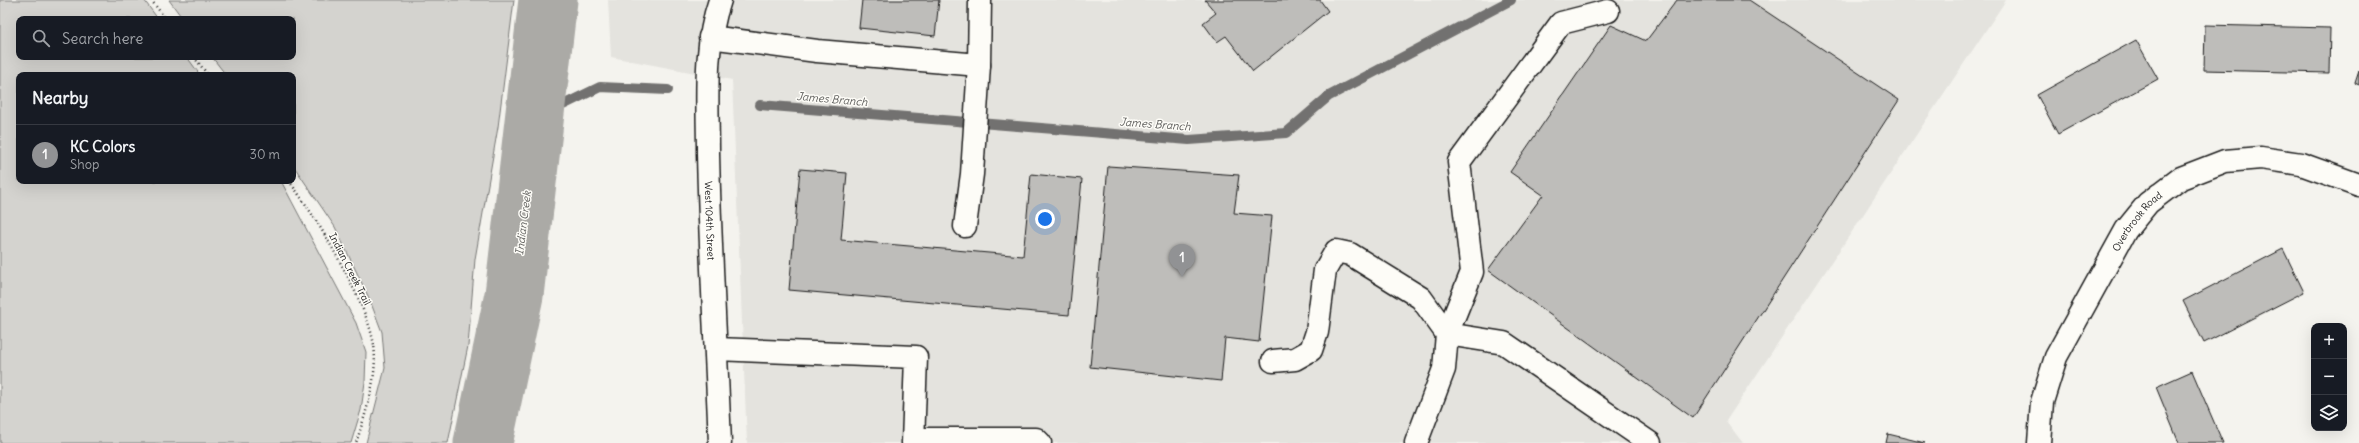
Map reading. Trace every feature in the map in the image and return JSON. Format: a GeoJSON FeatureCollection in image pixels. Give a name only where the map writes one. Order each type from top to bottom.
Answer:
{"type":"FeatureCollection","features":[{"type":"Feature","properties":{"kind":"street","name":"West 104th Street"},"geometry":{"type":"LineString","coordinates":[[720,0],[711,25],[708,68],[709,177],[720,443]]}},
{"type":"Feature","properties":{"kind":"street"},"geometry":{"type":"LineString","coordinates":[[966,226],[972,174],[979,72],[980,0]]}},
{"type":"Feature","properties":{"kind":"street"},"geometry":{"type":"LineString","coordinates":[[1416,443],[1444,369],[1447,334],[1472,272],[1459,162],[1560,23],[1608,11]]}},
{"type":"Feature","properties":{"kind":"street"},"geometry":{"type":"LineString","coordinates":[[710,37],[979,72]]}},
{"type":"Feature","properties":{"kind":"street","name":"Overbrook Road"},"geometry":{"type":"LineString","coordinates":[[2039,443],[2042,402],[2056,357],[2126,230],[2148,203],[2181,178],[2225,161],[2261,158],[2301,164],[2359,185]]}},
{"type":"Feature","properties":{"kind":"street"},"geometry":{"type":"LineString","coordinates":[[1273,360],[1295,359],[1311,350],[1317,332],[1325,270],[1336,251],[1350,254],[1421,298],[1447,334],[1504,343],[1650,443]]}},
{"type":"Feature","properties":{"kind":"street"},"geometry":{"type":"LineString","coordinates":[[716,349],[916,357],[914,441],[1036,440],[1040,443]]}},
{"type":"Feature","properties":{"kind":"path"},"geometry":{"type":"LineString","coordinates":[[151,0],[164,16]]}},
{"type":"Feature","properties":{"kind":"path"},"geometry":{"type":"LineString","coordinates":[[196,60],[206,72]]}},
{"type":"Feature","properties":{"kind":"path","name":"Indian Creek Trail"},"geometry":{"type":"LineString","coordinates":[[291,184],[332,249],[361,305],[374,344],[374,365],[371,393],[356,443]]}},
{"type":"Feature","properties":{"kind":"shaded area"},"geometry":{"type":"Polygon","coordinates":[[[0,0],[144,0],[156,16],[16,16],[16,60],[189,60],[198,72],[16,72],[16,184],[283,184],[356,323],[366,352],[365,382],[361,410],[351,443],[0,443],[0,0]]]}},
{"type":"Feature","properties":{"kind":"shaded area"},"geometry":{"type":"Polygon","coordinates":[[[169,0],[514,0],[498,127],[475,259],[468,346],[448,443],[366,443],[385,368],[382,332],[369,298],[335,227],[296,169],[296,72],[224,72],[214,60],[296,60],[296,16],[181,16],[169,0]]]}},
{"type":"Feature","properties":{"kind":"shaded area"},"geometry":{"type":"Polygon","coordinates":[[[608,0],[2006,0],[1726,421],[1743,443],[747,443],[732,80],[611,57],[608,0]]]}},
{"type":"Feature","properties":{"kind":"building"},"geometry":{"type":"Polygon","coordinates":[[[862,0],[939,0],[935,36],[859,28],[862,0]]]}},
{"type":"Feature","properties":{"kind":"building"},"geometry":{"type":"Polygon","coordinates":[[[1205,0],[1320,0],[1328,11],[1253,71],[1226,36],[1217,42],[1203,23],[1216,13],[1205,0]]]}},
{"type":"Feature","properties":{"kind":"building"},"geometry":{"type":"Polygon","coordinates":[[[1677,0],[1749,0],[1899,100],[1693,418],[1488,270],[1543,195],[1510,172],[1611,25],[1646,41],[1677,0]]]}},
{"type":"Feature","properties":{"kind":"building"},"geometry":{"type":"Polygon","coordinates":[[[2205,25],[2330,28],[2329,73],[2204,70],[2205,25]]]}},
{"type":"Feature","properties":{"kind":"building"},"geometry":{"type":"Polygon","coordinates":[[[2136,40],[2158,79],[2058,134],[2037,95],[2136,40]]]}},
{"type":"Feature","properties":{"kind":"building"},"geometry":{"type":"Polygon","coordinates":[[[2359,71],[2359,85],[2355,83],[2359,71]]]}},
{"type":"Feature","properties":{"kind":"building"},"geometry":{"type":"Polygon","coordinates":[[[1108,166],[1239,175],[1234,213],[1272,216],[1259,342],[1225,338],[1221,381],[1090,367],[1108,166]]]}},
{"type":"Feature","properties":{"kind":"building"},"geometry":{"type":"Polygon","coordinates":[[[800,169],[847,173],[841,240],[1023,256],[1031,174],[1082,179],[1069,315],[789,290],[800,169]]]}},
{"type":"Feature","properties":{"kind":"building"},"geometry":{"type":"Polygon","coordinates":[[[2283,249],[2304,292],[2204,343],[2183,301],[2283,249]]]}},
{"type":"Feature","properties":{"kind":"building"},"geometry":{"type":"Polygon","coordinates":[[[2192,371],[2223,443],[2179,443],[2156,387],[2192,371]]]}},
{"type":"Feature","properties":{"kind":"building"},"geometry":{"type":"Polygon","coordinates":[[[1888,434],[1925,443],[1886,443],[1888,434]]]}},
{"type":"Feature","properties":{"kind":"waterway","name":"Indian Creek"},"geometry":{"type":"LineString","coordinates":[[483,443],[514,295],[548,0]]}},
{"type":"Feature","properties":{"kind":"waterway","name":"James Branch"},"geometry":{"type":"LineString","coordinates":[[760,105],[1189,140],[1286,133],[1329,96],[1511,0]]}},
{"type":"Feature","properties":{"kind":"waterway","name":"James Branch"},"geometry":{"type":"LineString","coordinates":[[534,119],[600,87],[668,90]]}},
{"type":"Feature","properties":{"kind":"place","name":"KC Colors"},"geometry":{"type":"Point","coordinates":[1182,277]}}]}
